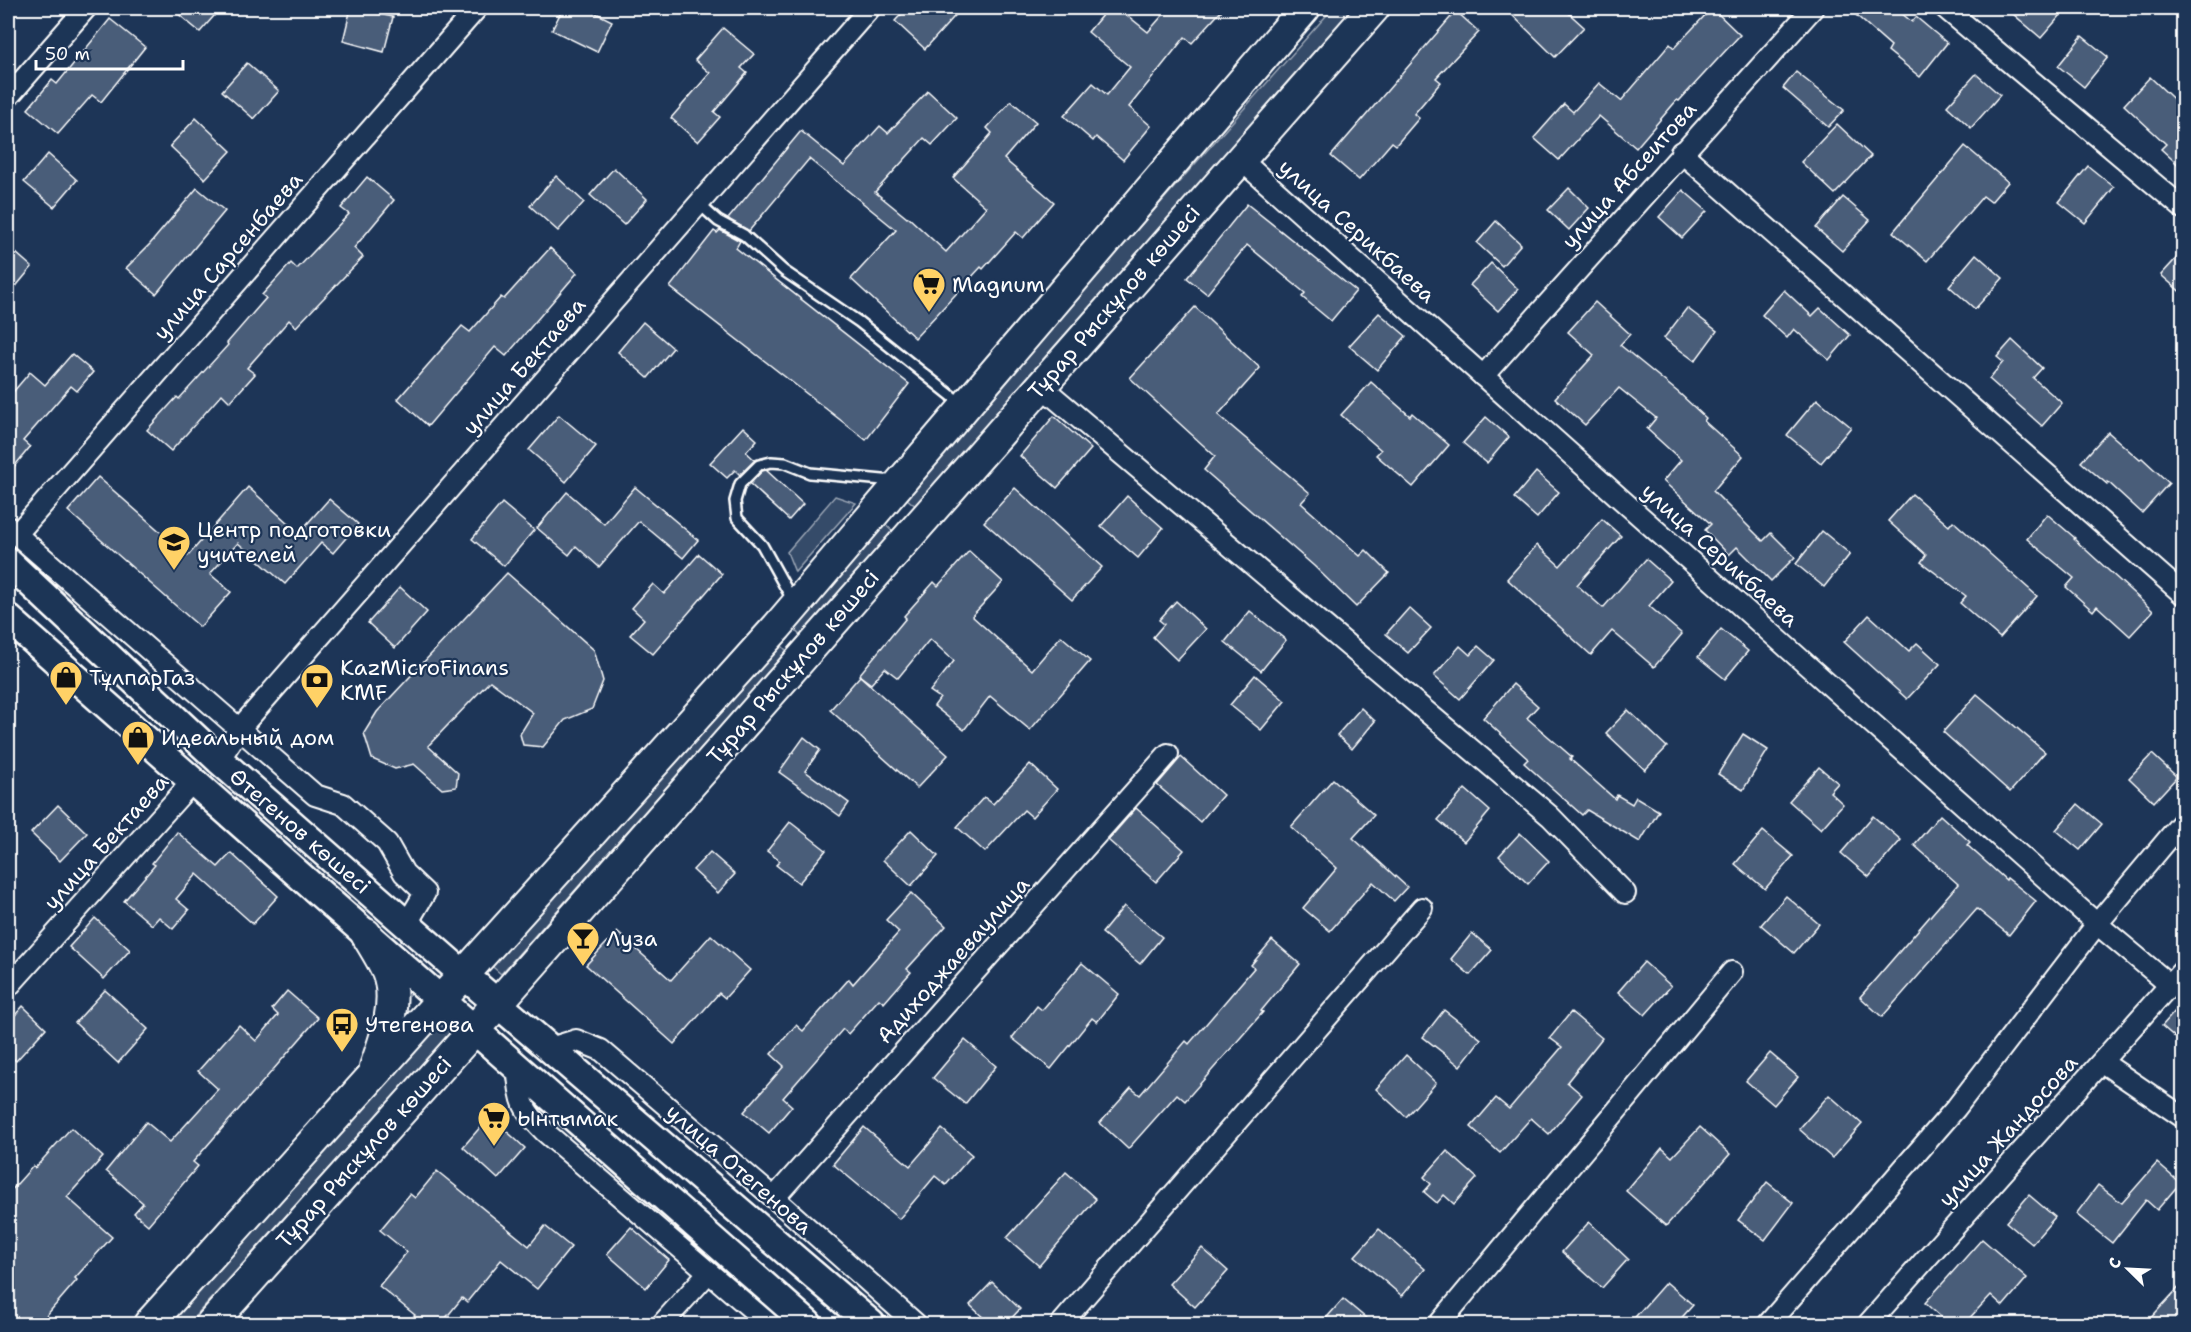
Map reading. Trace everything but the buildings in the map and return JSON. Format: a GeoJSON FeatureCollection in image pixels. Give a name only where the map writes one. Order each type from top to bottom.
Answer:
{"type":"FeatureCollection","features":[{"type":"Feature","properties":{"kind":"main road","name":"Тұрар Рыскұлов көшесі"},"geometry":{"type":"LineString","coordinates":[[149,1324],[786,616],[1305,8]]}},
{"type":"Feature","properties":{"kind":"main road","name":"Тұрар Рыскұлов көшесі"},"geometry":{"type":"LineString","coordinates":[[211,1324],[498,1003],[1374,8]]}},
{"type":"Feature","properties":{"kind":"main road"},"geometry":{"type":"LineString","coordinates":[[880,506],[913,531]]}},
{"type":"Feature","properties":{"kind":"main road","name":"Өтегенов көшесі"},"geometry":{"type":"LineString","coordinates":[[8,562],[219,760],[498,1003]]}},
{"type":"Feature","properties":{"kind":"main road"},"geometry":{"type":"LineString","coordinates":[[786,616],[806,652]]}},
{"type":"Feature","properties":{"kind":"main road","name":"Өтегенов көшесі"},"geometry":{"type":"LineString","coordinates":[[8,618],[474,1029]]}},
{"type":"Feature","properties":{"kind":"main road"},"geometry":{"type":"LineString","coordinates":[[366,934],[387,973],[391,1003],[384,1043],[371,1077]]}},
{"type":"Feature","properties":{"kind":"main road","name":"улица Отегенова"},"geometry":{"type":"LineString","coordinates":[[498,1003],[871,1324]]}},
{"type":"Feature","properties":{"kind":"main road"},"geometry":{"type":"LineString","coordinates":[[474,1029],[808,1324]]}},
{"type":"Feature","properties":{"kind":"street"},"geometry":{"type":"LineString","coordinates":[[8,97],[86,8]]}},
{"type":"Feature","properties":{"kind":"street","name":"улица Сарсенбаева"},"geometry":{"type":"LineString","coordinates":[[12,531],[477,8]]}},
{"type":"Feature","properties":{"kind":"street","name":"улица Бектаева"},"geometry":{"type":"LineString","coordinates":[[219,760],[240,728],[870,8]]}},
{"type":"Feature","properties":{"kind":"street","name":"улица Абсеитова"},"geometry":{"type":"LineString","coordinates":[[1483,376],[1812,8]]}},
{"type":"Feature","properties":{"kind":"street"},"geometry":{"type":"LineString","coordinates":[[1945,8],[2184,209]]}},
{"type":"Feature","properties":{"kind":"street"},"geometry":{"type":"LineString","coordinates":[[1681,152],[2184,595]]}},
{"type":"Feature","properties":{"kind":"street","name":"улица Серикбаева"},"geometry":{"type":"LineString","coordinates":[[1240,159],[2097,924],[2170,985]]}},
{"type":"Feature","properties":{"kind":"street"},"geometry":{"type":"LineString","coordinates":[[1041,386],[1550,816],[1625,893]]}},
{"type":"Feature","properties":{"kind":"street"},"geometry":{"type":"LineString","coordinates":[[12,531],[315,795],[344,804],[387,843],[404,873],[425,892],[406,925]]}},
{"type":"Feature","properties":{"kind":"street","name":"Адиходжаеваулица"},"geometry":{"type":"LineString","coordinates":[[774,1198],[1168,754]]}},
{"type":"Feature","properties":{"kind":"street","name":"улица Бектаева"},"geometry":{"type":"LineString","coordinates":[[8,987],[192,782]]}},
{"type":"Feature","properties":{"kind":"street"},"geometry":{"type":"LineString","coordinates":[[1768,1324],[1956,1108],[2097,924],[2184,820]]}},
{"type":"Feature","properties":{"kind":"street"},"geometry":{"type":"LineString","coordinates":[[1061,1324],[1422,908]]}},
{"type":"Feature","properties":{"kind":"street","name":"улица Жандосова"},"geometry":{"type":"LineString","coordinates":[[1868,1324],[2184,969]]}},
{"type":"Feature","properties":{"kind":"street"},"geometry":{"type":"LineString","coordinates":[[1439,1324],[1732,972]]}},
{"type":"Feature","properties":{"kind":"street","name":"улица Отегенова"},"geometry":{"type":"LineString","coordinates":[[550,1048],[576,1040],[601,1050],[774,1198],[916,1324]]}},
{"type":"Feature","properties":{"kind":"street"},"geometry":{"type":"LineString","coordinates":[[2102,1062],[2184,1118]]}},
{"type":"Feature","properties":{"kind":"street"},"geometry":{"type":"LineString","coordinates":[[517,1067],[520,1097],[527,1114],[769,1324]]}},
{"type":"Feature","properties":{"kind":"street"},"geometry":{"type":"LineString","coordinates":[[662,1324],[708,1273]]}},
{"type":"Feature","properties":{"kind":"lane"},"geometry":{"type":"LineString","coordinates":[[698,203],[718,221],[744,235],[784,271],[859,322],[965,407]]}},
{"type":"Feature","properties":{"kind":"lane"},"geometry":{"type":"LineString","coordinates":[[786,616],[762,545],[737,518],[735,501],[740,484],[759,465],[771,462],[785,463],[810,472],[901,481]]}},
{"type":"Feature","properties":{"kind":"shaded area"},"geometry":{"type":"Polygon","coordinates":[[[1333,8],[1355,8],[917,507],[902,495],[1333,8]]]}},
{"type":"Feature","properties":{"kind":"shaded area"},"geometry":{"type":"Polygon","coordinates":[[[835,496],[856,503],[795,572],[787,552],[835,496]]]}},
{"type":"Feature","properties":{"kind":"shaded area"},"geometry":{"type":"Polygon","coordinates":[[[881,520],[893,531],[802,637],[790,626],[881,520]]]}},
{"type":"Feature","properties":{"kind":"shaded area"},"geometry":{"type":"Polygon","coordinates":[[[775,639],[787,651],[501,974],[487,962],[775,639]]]}},
{"type":"Feature","properties":{"kind":"shaded area"},"geometry":{"type":"Polygon","coordinates":[[[436,1021],[451,1033],[188,1324],[163,1324],[436,1021]]]}},
{"type":"Feature","properties":{"kind":"place","name":"Magnum"},"geometry":{"type":"Point","coordinates":[929,313]}},
{"type":"Feature","properties":{"kind":"place","name":"Центр подготовки учителей"},"geometry":{"type":"Point","coordinates":[174,571]}},
{"type":"Feature","properties":{"kind":"place","name":"ТұлпарГаз"},"geometry":{"type":"Point","coordinates":[66,706]}},
{"type":"Feature","properties":{"kind":"place","name":"KazMicroFinans KMF"},"geometry":{"type":"Point","coordinates":[317,709]}},
{"type":"Feature","properties":{"kind":"place","name":"Идеальный дом"},"geometry":{"type":"Point","coordinates":[138,766]}},
{"type":"Feature","properties":{"kind":"place","name":"Луза"},"geometry":{"type":"Point","coordinates":[583,967]}},
{"type":"Feature","properties":{"kind":"place","name":"Утегенова"},"geometry":{"type":"Point","coordinates":[342,1053]}},
{"type":"Feature","properties":{"kind":"place","name":"Ынтымак"},"geometry":{"type":"Point","coordinates":[494,1147]}}]}
